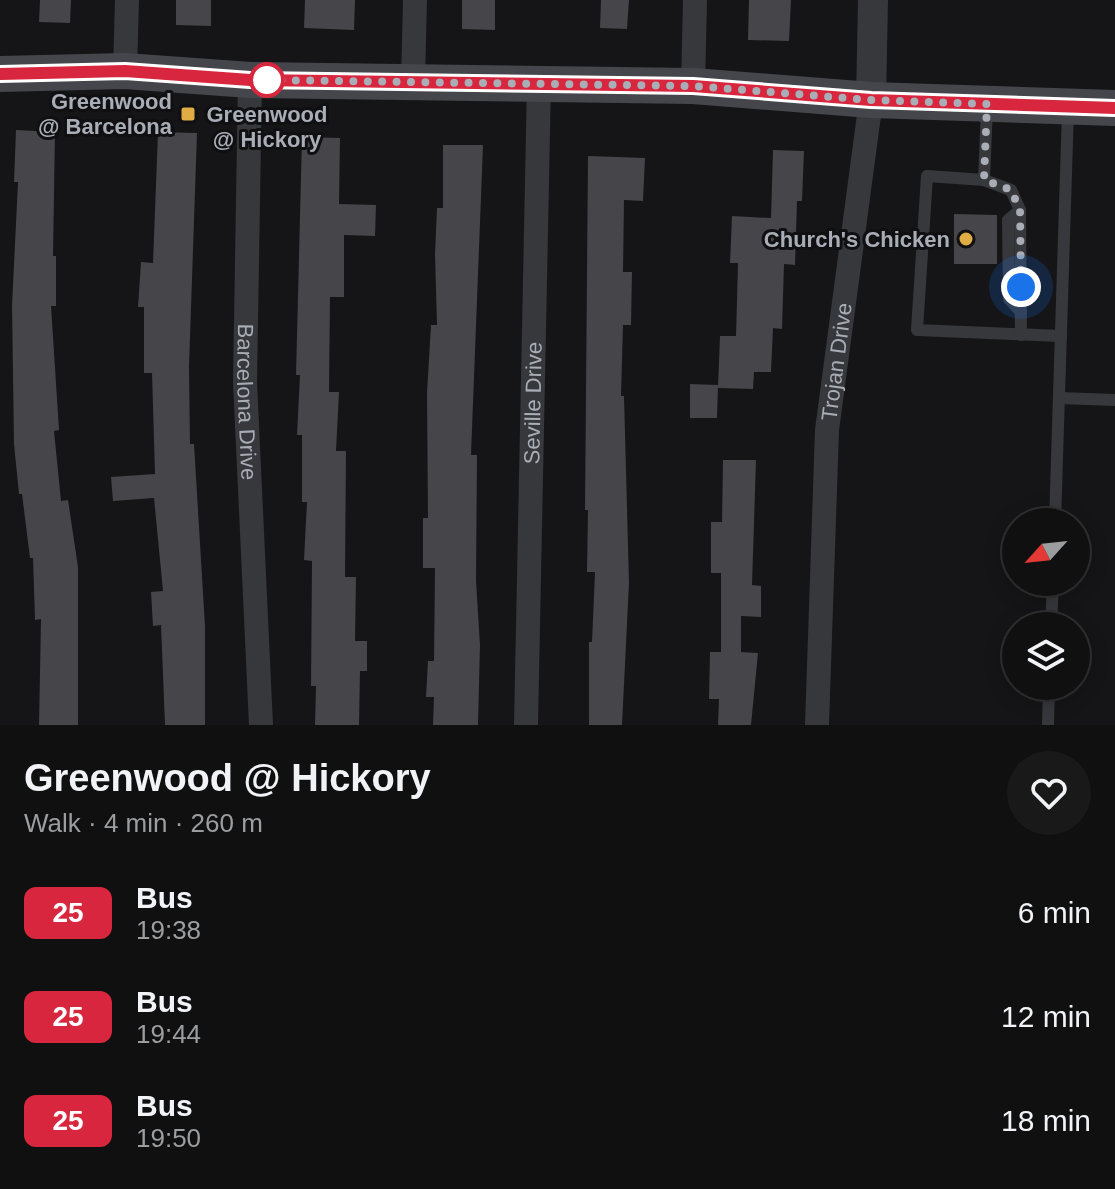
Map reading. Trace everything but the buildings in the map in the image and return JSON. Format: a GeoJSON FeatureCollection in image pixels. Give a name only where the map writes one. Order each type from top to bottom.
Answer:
{"type":"FeatureCollection","features":[{"type":"Feature","properties":{"kind":"main road"},"geometry":{"type":"LineString","coordinates":[[0,74],[125,71],[250,80],[693,86],[871,100],[1115,108]]}},
{"type":"Feature","properties":{"kind":"street"},"geometry":{"type":"LineString","coordinates":[[125,71],[127,0]]}},
{"type":"Feature","properties":{"kind":"street"},"geometry":{"type":"LineString","coordinates":[[413,80],[415,0]]}},
{"type":"Feature","properties":{"kind":"street"},"geometry":{"type":"LineString","coordinates":[[693,86],[695,0]]}},
{"type":"Feature","properties":{"kind":"street","name":"Trojan Drive"},"geometry":{"type":"LineString","coordinates":[[817,725],[827,430],[871,100],[873,0]]}},
{"type":"Feature","properties":{"kind":"street","name":"Barcelona Drive"},"geometry":{"type":"LineString","coordinates":[[250,80],[245,382],[261,725]]}},
{"type":"Feature","properties":{"kind":"street","name":"Seville Drive"},"geometry":{"type":"LineString","coordinates":[[526,725],[539,82]]}},
{"type":"Feature","properties":{"kind":"lane"},"geometry":{"type":"LineString","coordinates":[[984,180],[987,104]]}},
{"type":"Feature","properties":{"kind":"lane"},"geometry":{"type":"LineString","coordinates":[[1055,508],[1068,107]]}},
{"type":"Feature","properties":{"kind":"lane"},"geometry":{"type":"LineString","coordinates":[[1021,335],[1020,210],[1011,190],[984,180],[927,176],[917,330],[1021,335],[1061,336]]}},
{"type":"Feature","properties":{"kind":"lane"},"geometry":{"type":"LineString","coordinates":[[1059,398],[1115,400]]}},
{"type":"Feature","properties":{"kind":"lane"},"geometry":{"type":"LineString","coordinates":[[1048,725],[1049,700]]}},
{"type":"Feature","properties":{"kind":"bus line","name":"25"},"geometry":{"type":"LineString","coordinates":[[0,74],[125,71],[250,80],[507,81],[693,86],[871,100],[1115,108]]}},
{"type":"Feature","properties":{"kind":"place","name":"Greenwood @ Hickory"},"geometry":{"type":"Point","coordinates":[267,80]}},
{"type":"Feature","properties":{"kind":"place","name":"Greenwood @ Barcelona"},"geometry":{"type":"Point","coordinates":[188,114]}},
{"type":"Feature","properties":{"kind":"place","name":"Church's Chicken"},"geometry":{"type":"Point","coordinates":[966,239]}},
{"type":"Feature","properties":{"kind":"route"},"geometry":{"type":"LineString","coordinates":[[267,80],[693,86],[871,100],[987,104],[984,180],[1011,190],[1020,210],[1021,287]]}}]}
